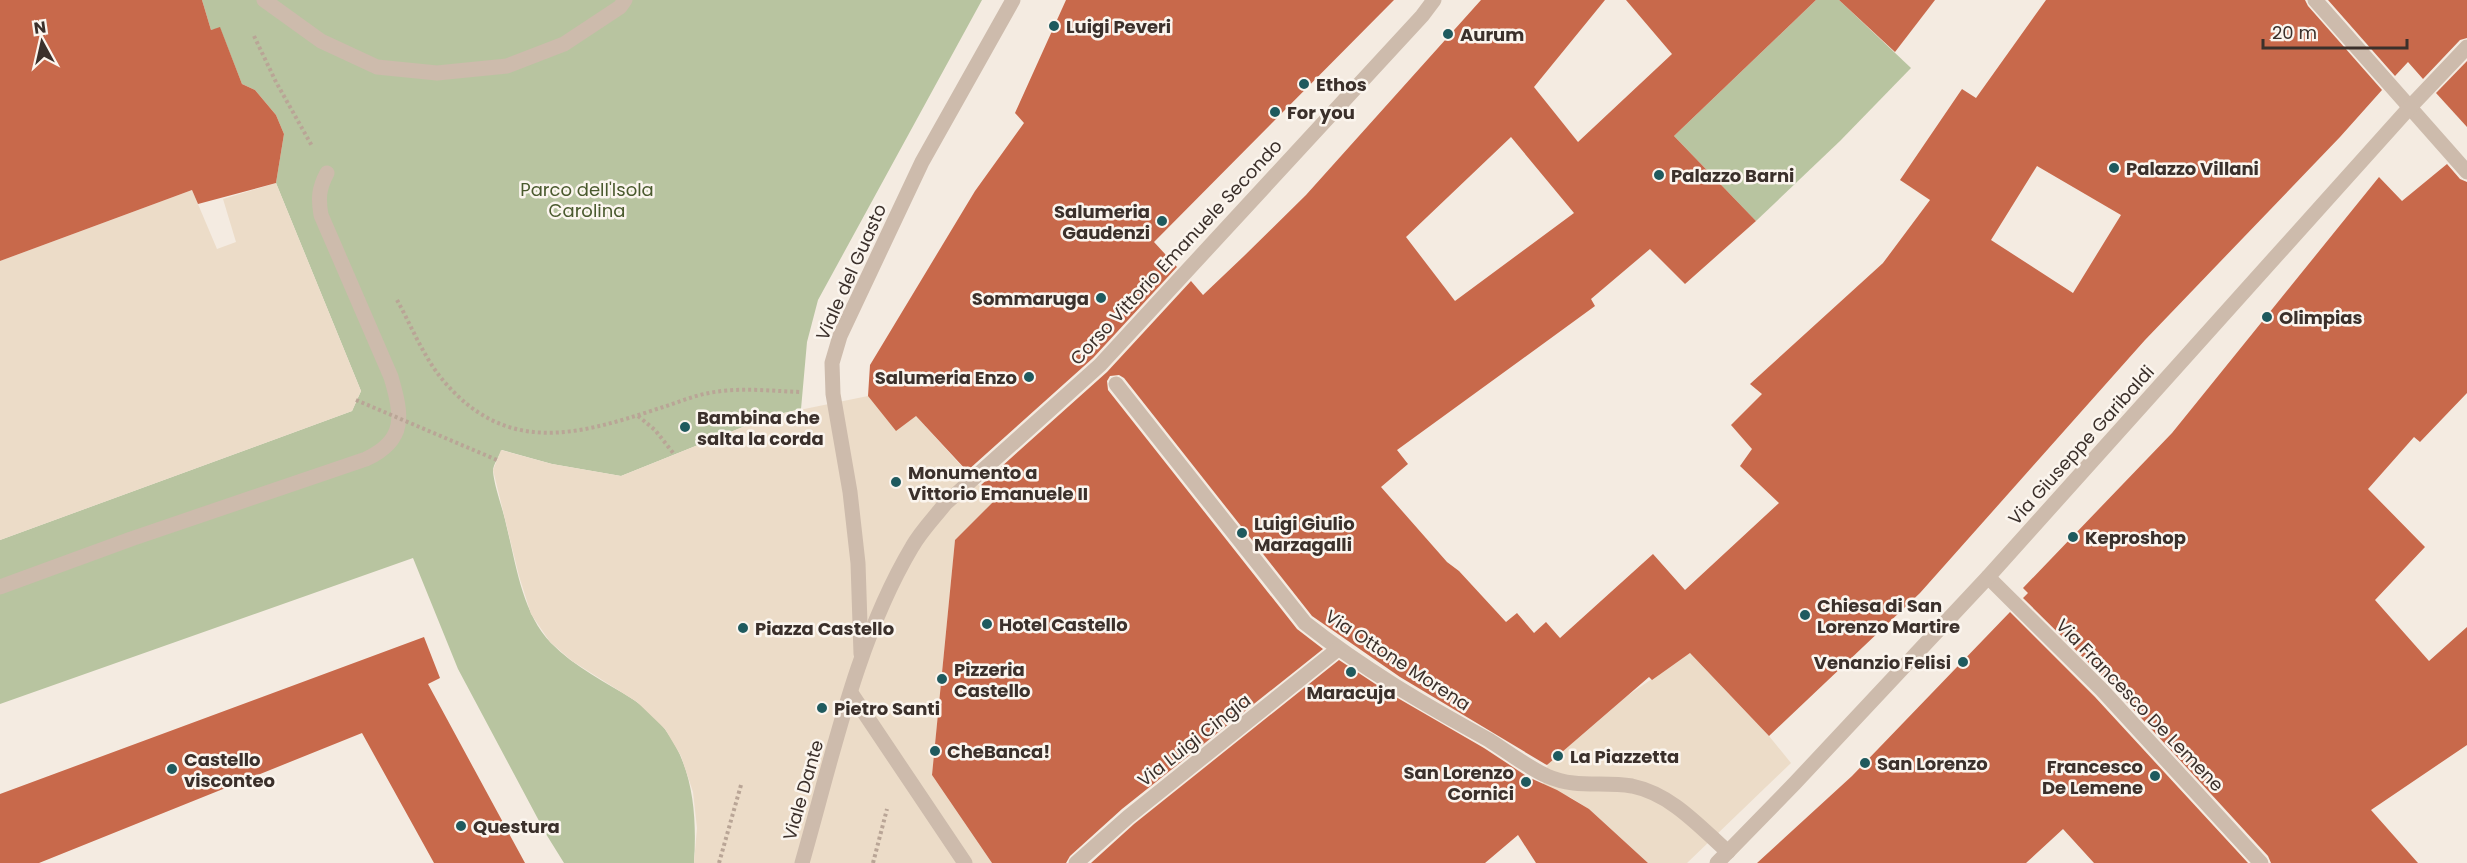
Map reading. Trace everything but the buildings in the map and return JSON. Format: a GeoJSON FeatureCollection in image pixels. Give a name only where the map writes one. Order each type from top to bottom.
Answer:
{"type":"FeatureCollection","features":[{"type":"Feature","properties":{"kind":"street"},"geometry":{"type":"LineString","coordinates":[[264,0],[321,41],[377,67],[436,73],[507,66],[555,48],[611,13],[625,0]]}},
{"type":"Feature","properties":{"kind":"street","name":"Viale del Guasto"},"geometry":{"type":"LineString","coordinates":[[861,659],[858,563],[833,394],[832,363],[840,336],[922,162],[1013,0]]}},
{"type":"Feature","properties":{"kind":"street","name":"Corso Vittorio Emanuele Secondo"},"geometry":{"type":"LineString","coordinates":[[861,659],[894,581],[912,546],[945,504],[1100,365],[1422,16],[1434,0]]}},
{"type":"Feature","properties":{"kind":"street"},"geometry":{"type":"LineString","coordinates":[[2315,0],[2467,172]]}},
{"type":"Feature","properties":{"kind":"street","name":"Via Giuseppe Garibaldi"},"geometry":{"type":"LineString","coordinates":[[1723,857],[1988,577],[2410,107],[2467,47]]}},
{"type":"Feature","properties":{"kind":"street"},"geometry":{"type":"LineString","coordinates":[[0,587],[384,451],[394,437],[398,424],[396,394],[391,377],[321,214],[320,187],[327,174]]}},
{"type":"Feature","properties":{"kind":"street","name":"Via Ottone Morena"},"geometry":{"type":"LineString","coordinates":[[1116,384],[1305,623],[1338,649],[1545,775],[1579,785],[1630,786],[1648,790],[1683,811],[1723,857]]}},
{"type":"Feature","properties":{"kind":"street","name":"Via Francesco De Lemene"},"geometry":{"type":"LineString","coordinates":[[1988,577],[2102,690],[2261,863]]}},
{"type":"Feature","properties":{"kind":"street","name":"Via Luigi Cingia"},"geometry":{"type":"LineString","coordinates":[[1076,863],[1128,817],[1338,649]]}},
{"type":"Feature","properties":{"kind":"street","name":"Viale Dante"},"geometry":{"type":"LineString","coordinates":[[802,863],[861,659]]}},
{"type":"Feature","properties":{"kind":"street"},"geometry":{"type":"LineString","coordinates":[[851,693],[965,863]]}},
{"type":"Feature","properties":{"kind":"path"},"geometry":{"type":"LineString","coordinates":[[252,31],[276,82],[327,174]]}},
{"type":"Feature","properties":{"kind":"path"},"geometry":{"type":"LineString","coordinates":[[394,294],[441,377],[479,413],[499,424],[523,431],[553,434],[581,431],[638,416],[708,393],[761,390],[833,394]]}},
{"type":"Feature","properties":{"kind":"path"},"geometry":{"type":"LineString","coordinates":[[357,400],[497,460]]}},
{"type":"Feature","properties":{"kind":"path"},"geometry":{"type":"LineString","coordinates":[[638,416],[655,430],[674,454]]}},
{"type":"Feature","properties":{"kind":"path"},"geometry":{"type":"LineString","coordinates":[[719,863],[741,785]]}},
{"type":"Feature","properties":{"kind":"path"},"geometry":{"type":"LineString","coordinates":[[873,863],[887,809]]}},
{"type":"Feature","properties":{"kind":"green space","name":"Parco dell'Isola Carolina"},"geometry":{"type":"Polygon","coordinates":[[[202,0],[982,0],[818,300],[807,342],[801,409],[770,416],[621,476],[552,464],[502,450],[494,466],[495,484],[521,587],[541,631],[570,660],[634,700],[653,715],[668,733],[679,752],[692,794],[694,863],[564,863],[546,834],[458,669],[413,558],[0,704],[0,540],[352,411],[361,391],[276,183],[284,134],[276,115],[255,90],[242,84],[220,28],[211,30],[202,0]]]}},
{"type":"Feature","properties":{"kind":"green space"},"geometry":{"type":"Polygon","coordinates":[[[1816,0],[1839,0],[1911,68],[1840,141],[1756,221],[1674,136],[1816,0]]]}},
{"type":"Feature","properties":{"kind":"shaded area"},"geometry":{"type":"Polygon","coordinates":[[[276,183],[361,391],[352,411],[0,540],[0,261],[192,190],[217,249],[236,242],[223,199],[276,183]]]}},
{"type":"Feature","properties":{"kind":"shaded area","name":"Piazza Castello"},"geometry":{"type":"Polygon","coordinates":[[[868,396],[916,416],[994,502],[955,540],[932,775],[992,863],[694,863],[697,828],[693,792],[681,756],[665,729],[637,702],[572,661],[550,642],[531,614],[519,576],[493,470],[501,450],[552,464],[621,476],[770,416],[868,396]]]}},
{"type":"Feature","properties":{"kind":"shaded area"},"geometry":{"type":"Polygon","coordinates":[[[1690,653],[1769,736],[1791,763],[1687,863],[1648,863],[1589,809],[1570,797],[1542,788],[1548,764],[1627,696],[1690,653]]]}},
{"type":"Feature","properties":{"kind":"place","name":"Luigi Peveri"},"geometry":{"type":"Point","coordinates":[1054,26]}},
{"type":"Feature","properties":{"kind":"place","name":"Aurum"},"geometry":{"type":"Point","coordinates":[1448,34]}},
{"type":"Feature","properties":{"kind":"place","name":"Ethos"},"geometry":{"type":"Point","coordinates":[1304,84]}},
{"type":"Feature","properties":{"kind":"place","name":"For you"},"geometry":{"type":"Point","coordinates":[1275,112]}},
{"type":"Feature","properties":{"kind":"place","name":"Palazzo Villani"},"geometry":{"type":"Point","coordinates":[2114,168]}},
{"type":"Feature","properties":{"kind":"place","name":"Palazzo Barni"},"geometry":{"type":"Point","coordinates":[1659,175]}},
{"type":"Feature","properties":{"kind":"place","name":"Salumeria Gaudenzi"},"geometry":{"type":"Point","coordinates":[1162,221]}},
{"type":"Feature","properties":{"kind":"place","name":"Sommaruga"},"geometry":{"type":"Point","coordinates":[1101,298]}},
{"type":"Feature","properties":{"kind":"place","name":"Olimpias"},"geometry":{"type":"Point","coordinates":[2267,317]}},
{"type":"Feature","properties":{"kind":"place","name":"Salumeria Enzo"},"geometry":{"type":"Point","coordinates":[1029,377]}},
{"type":"Feature","properties":{"kind":"place","name":"Bambina che salta la corda"},"geometry":{"type":"Point","coordinates":[685,427]}},
{"type":"Feature","properties":{"kind":"place","name":"Monumento a Vittorio Emanuele II"},"geometry":{"type":"Point","coordinates":[896,482]}},
{"type":"Feature","properties":{"kind":"place","name":"Luigi Giulio Marzagalli"},"geometry":{"type":"Point","coordinates":[1242,533]}},
{"type":"Feature","properties":{"kind":"place","name":"Keproshop"},"geometry":{"type":"Point","coordinates":[2073,537]}},
{"type":"Feature","properties":{"kind":"place","name":"Chiesa di San Lorenzo Martire"},"geometry":{"type":"Point","coordinates":[1805,615]}},
{"type":"Feature","properties":{"kind":"place","name":"Hotel Castello"},"geometry":{"type":"Point","coordinates":[987,624]}},
{"type":"Feature","properties":{"kind":"place","name":"Piazza Castello"},"geometry":{"type":"Point","coordinates":[743,628]}},
{"type":"Feature","properties":{"kind":"place","name":"Venanzio Felisi"},"geometry":{"type":"Point","coordinates":[1963,662]}},
{"type":"Feature","properties":{"kind":"place","name":"Maracuja"},"geometry":{"type":"Point","coordinates":[1351,672]}},
{"type":"Feature","properties":{"kind":"place","name":"Pizzeria Castello"},"geometry":{"type":"Point","coordinates":[942,679]}},
{"type":"Feature","properties":{"kind":"place","name":"Pietro Santi"},"geometry":{"type":"Point","coordinates":[822,708]}},
{"type":"Feature","properties":{"kind":"place","name":"CheBanca!"},"geometry":{"type":"Point","coordinates":[935,751]}},
{"type":"Feature","properties":{"kind":"place","name":"La Piazzetta"},"geometry":{"type":"Point","coordinates":[1558,756]}},
{"type":"Feature","properties":{"kind":"place","name":"San Lorenzo"},"geometry":{"type":"Point","coordinates":[1865,763]}},
{"type":"Feature","properties":{"kind":"place","name":"Castello visconteo"},"geometry":{"type":"Point","coordinates":[172,769]}},
{"type":"Feature","properties":{"kind":"place","name":"Francesco De Lemene"},"geometry":{"type":"Point","coordinates":[2155,776]}},
{"type":"Feature","properties":{"kind":"place","name":"San Lorenzo Cornici"},"geometry":{"type":"Point","coordinates":[1526,782]}},
{"type":"Feature","properties":{"kind":"place","name":"Questura"},"geometry":{"type":"Point","coordinates":[461,826]}}]}
